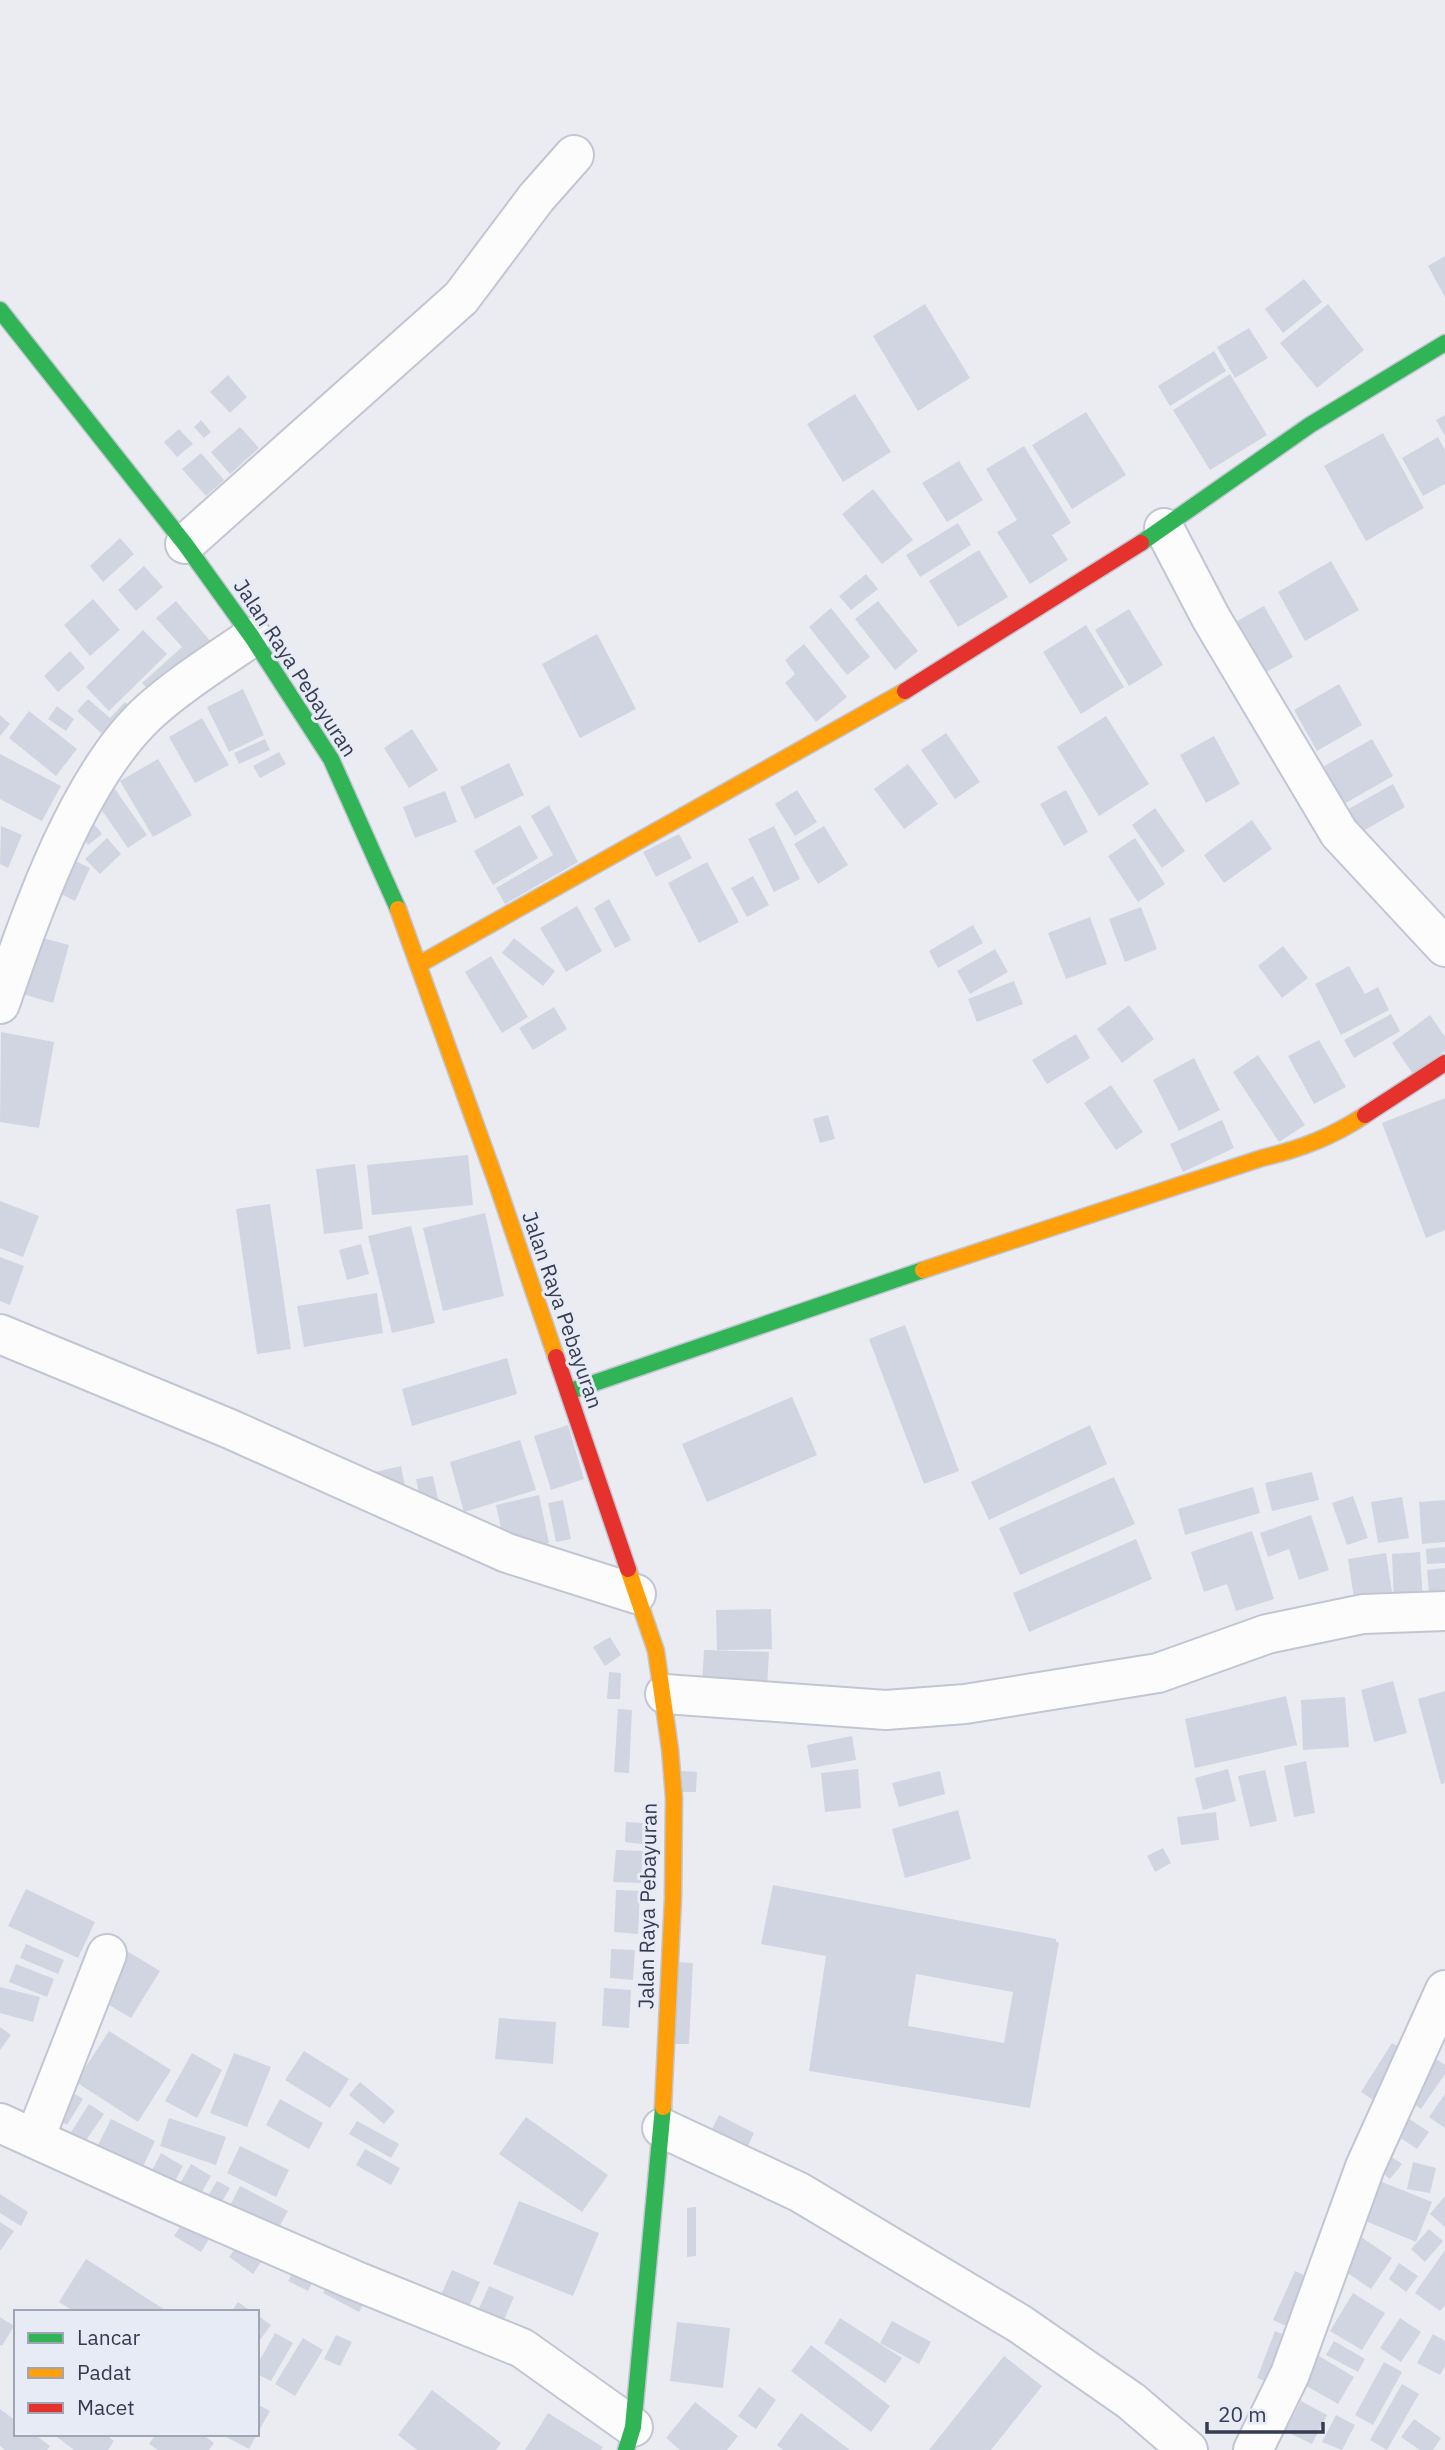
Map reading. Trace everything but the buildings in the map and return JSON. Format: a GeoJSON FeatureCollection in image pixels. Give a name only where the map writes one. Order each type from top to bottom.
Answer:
{"type":"FeatureCollection","features":[{"type":"Feature","properties":{"kind":"main road","name":"Jalan Raya Pebayuran"},"geometry":{"type":"LineString","coordinates":[[0,310],[185,544],[252,637],[331,759],[395,900],[656,1651],[665,1694],[675,1864],[662,2128],[630,2439]]}},
{"type":"Feature","properties":{"kind":"main road"},"geometry":{"type":"LineString","coordinates":[[418,965],[933,675],[1164,528],[1310,425],[1445,343]]}},
{"type":"Feature","properties":{"kind":"main road"},"geometry":{"type":"LineString","coordinates":[[568,1392],[903,1277],[1262,1158],[1300,1149],[1346,1128],[1445,1063]]}},
{"type":"Feature","properties":{"kind":"street"},"geometry":{"type":"LineString","coordinates":[[185,544],[461,298],[536,198],[574,155]]}},
{"type":"Feature","properties":{"kind":"street"},"geometry":{"type":"LineString","coordinates":[[1164,528],[1211,618],[1339,833],[1445,947]]}},
{"type":"Feature","properties":{"kind":"street"},"geometry":{"type":"LineString","coordinates":[[0,1004],[49,872],[82,805],[114,752],[148,713],[203,670],[252,637]]}},
{"type":"Feature","properties":{"kind":"street"},"geometry":{"type":"LineString","coordinates":[[0,1334],[230,1429],[507,1553],[636,1594]]}},
{"type":"Feature","properties":{"kind":"street"},"geometry":{"type":"LineString","coordinates":[[665,1694],[886,1710],[965,1704],[1158,1673],[1267,1634],[1363,1614],[1445,1611]]}},
{"type":"Feature","properties":{"kind":"street"},"geometry":{"type":"LineString","coordinates":[[35,2138],[107,1954]]}},
{"type":"Feature","properties":{"kind":"street"},"geometry":{"type":"LineString","coordinates":[[1253,2450],[1290,2374],[1365,2167],[1445,1990]]}},
{"type":"Feature","properties":{"kind":"street"},"geometry":{"type":"LineString","coordinates":[[0,2123],[184,2207],[522,2348],[630,2439]]}},
{"type":"Feature","properties":{"kind":"street"},"geometry":{"type":"LineString","coordinates":[[662,2128],[799,2192],[1020,2323],[1131,2401],[1188,2450]]}},
{"type":"Feature","properties":{"kind":"traffic: fast"},"geometry":{"type":"LineString","coordinates":[[0,310],[185,544],[252,637],[331,759],[398,909]]}},
{"type":"Feature","properties":{"kind":"traffic: fast"},"geometry":{"type":"LineString","coordinates":[[1141,543],[1310,425],[1445,343]]}},
{"type":"Feature","properties":{"kind":"traffic: fast"},"geometry":{"type":"LineString","coordinates":[[568,1392],[923,1270]]}},
{"type":"Feature","properties":{"kind":"traffic: fast"},"geometry":{"type":"LineString","coordinates":[[626,2450],[633,2427],[663,2107]]}},
{"type":"Feature","properties":{"kind":"traffic: slow"},"geometry":{"type":"LineString","coordinates":[[418,965],[905,691]]}},
{"type":"Feature","properties":{"kind":"traffic: slow"},"geometry":{"type":"LineString","coordinates":[[398,909],[556,1357]]}},
{"type":"Feature","properties":{"kind":"traffic: slow"},"geometry":{"type":"LineString","coordinates":[[923,1270],[1303,1146],[1328,1136],[1365,1115]]}},
{"type":"Feature","properties":{"kind":"traffic: slow"},"geometry":{"type":"LineString","coordinates":[[628,1569],[656,1651],[674,1798],[673,1898],[663,2107]]}},
{"type":"Feature","properties":{"kind":"traffic: jam"},"geometry":{"type":"LineString","coordinates":[[905,691],[1141,543]]}},
{"type":"Feature","properties":{"kind":"traffic: jam"},"geometry":{"type":"LineString","coordinates":[[1365,1115],[1445,1063]]}},
{"type":"Feature","properties":{"kind":"traffic: jam"},"geometry":{"type":"LineString","coordinates":[[556,1357],[628,1569]]}}]}
